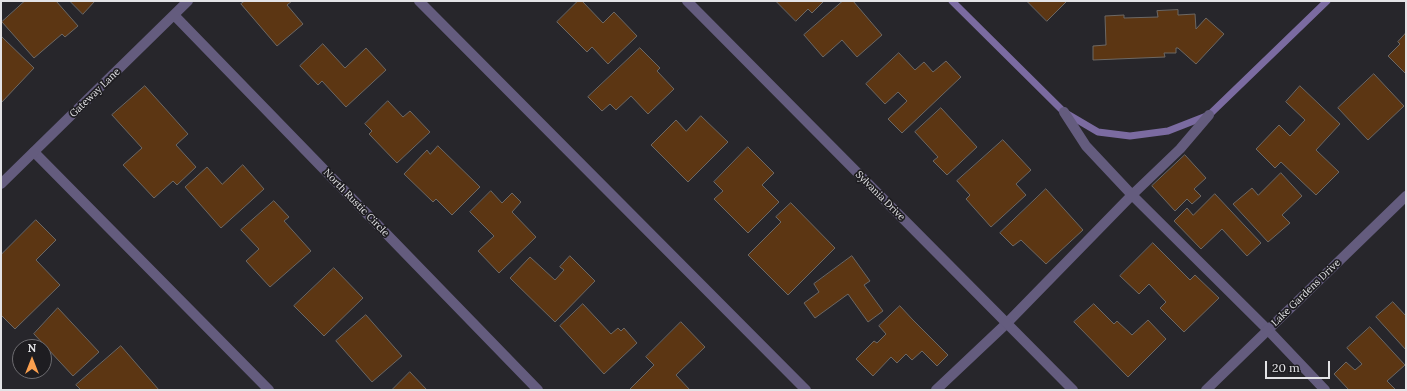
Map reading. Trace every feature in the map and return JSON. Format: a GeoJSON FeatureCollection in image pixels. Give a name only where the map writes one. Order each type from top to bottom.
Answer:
{"type":"FeatureCollection","features":[{"type":"Feature","properties":{"kind":"street","name":"Gateway Lane"},"geometry":{"type":"LineString","coordinates":[[1,184],[188,1]]}},
{"type":"Feature","properties":{"kind":"street"},"geometry":{"type":"LineString","coordinates":[[419,1],[806,390]]}},
{"type":"Feature","properties":{"kind":"street","name":"Sylvania Drive"},"geometry":{"type":"LineString","coordinates":[[687,1],[1073,390]]}},
{"type":"Feature","properties":{"kind":"street","name":"North Rustic Circle"},"geometry":{"type":"LineString","coordinates":[[174,15],[538,390]]}},
{"type":"Feature","properties":{"kind":"street"},"geometry":{"type":"LineString","coordinates":[[1064,112],[1086,146],[1132,196],[1268,330],[1325,390]]}},
{"type":"Feature","properties":{"kind":"street"},"geometry":{"type":"LineString","coordinates":[[936,390],[1007,323],[1180,149],[1209,115]]}},
{"type":"Feature","properties":{"kind":"street"},"geometry":{"type":"LineString","coordinates":[[34,152],[269,390]]}},
{"type":"Feature","properties":{"kind":"street","name":"Lake Gardens Drive"},"geometry":{"type":"LineString","coordinates":[[1206,390],[1406,196]]}},
{"type":"Feature","properties":{"kind":"building"},"geometry":{"type":"Polygon","coordinates":[[[25,1],[56,1],[78,26],[65,37],[62,34],[34,58],[2,22],[25,1]]]}},
{"type":"Feature","properties":{"kind":"building"},"geometry":{"type":"Polygon","coordinates":[[[70,1],[95,1],[83,14],[70,1]]]}},
{"type":"Feature","properties":{"kind":"building"},"geometry":{"type":"Polygon","coordinates":[[[245,1],[292,1],[287,5],[303,24],[277,46],[241,4],[245,1]]]}},
{"type":"Feature","properties":{"kind":"building"},"geometry":{"type":"Polygon","coordinates":[[[578,1],[582,1],[603,23],[614,12],[637,36],[608,64],[592,47],[587,52],[557,22],[578,1]]]}},
{"type":"Feature","properties":{"kind":"building"},"geometry":{"type":"Polygon","coordinates":[[[776,1],[823,2],[812,13],[808,9],[796,21],[776,1]]]}},
{"type":"Feature","properties":{"kind":"building"},"geometry":{"type":"Polygon","coordinates":[[[843,1],[853,1],[882,35],[857,57],[842,40],[823,57],[804,35],[843,1]]]}},
{"type":"Feature","properties":{"kind":"building"},"geometry":{"type":"Polygon","coordinates":[[[1027,1],[1067,1],[1047,21],[1027,1]]]}},
{"type":"Feature","properties":{"kind":"building"},"geometry":{"type":"Polygon","coordinates":[[[1178,10],[1178,15],[1195,14],[1196,29],[1206,18],[1224,34],[1196,64],[1178,48],[1176,48],[1176,53],[1164,53],[1165,57],[1093,60],[1093,46],[1106,45],[1105,16],[1124,15],[1124,18],[1158,17],[1157,11],[1178,10]]]}},
{"type":"Feature","properties":{"kind":"building"},"geometry":{"type":"Polygon","coordinates":[[[1406,33],[1406,74],[1388,56],[1400,44],[1398,42],[1406,33]]]}},
{"type":"Feature","properties":{"kind":"building"},"geometry":{"type":"Polygon","coordinates":[[[2,37],[34,68],[1,103],[1,38],[2,37]]]}},
{"type":"Feature","properties":{"kind":"building"},"geometry":{"type":"Polygon","coordinates":[[[323,44],[345,68],[366,48],[386,70],[346,107],[322,81],[318,85],[300,66],[323,44]]]}},
{"type":"Feature","properties":{"kind":"building"},"geometry":{"type":"Polygon","coordinates":[[[640,48],[660,68],[657,71],[674,89],[648,114],[631,96],[616,110],[610,104],[602,111],[588,97],[640,48]]]}},
{"type":"Feature","properties":{"kind":"building"},"geometry":{"type":"Polygon","coordinates":[[[899,53],[915,70],[924,62],[933,72],[946,61],[961,77],[902,133],[888,119],[907,101],[898,92],[885,104],[866,84],[899,53]]]}},
{"type":"Feature","properties":{"kind":"building"},"geometry":{"type":"Polygon","coordinates":[[[1374,74],[1404,106],[1368,140],[1338,108],[1374,74]]]}},
{"type":"Feature","properties":{"kind":"building"},"geometry":{"type":"Polygon","coordinates":[[[145,86],[188,134],[176,145],[196,167],[177,185],[173,181],[154,198],[123,165],[142,148],[112,115],[145,86]]]}},
{"type":"Feature","properties":{"kind":"building"},"geometry":{"type":"Polygon","coordinates":[[[1300,86],[1340,124],[1316,150],[1339,172],[1316,195],[1281,162],[1275,168],[1256,149],[1279,125],[1290,136],[1305,120],[1286,102],[1300,86]]]}},
{"type":"Feature","properties":{"kind":"building"},"geometry":{"type":"Polygon","coordinates":[[[388,101],[403,117],[410,111],[430,132],[397,163],[369,134],[372,131],[365,124],[388,101]]]}},
{"type":"Feature","properties":{"kind":"building"},"geometry":{"type":"Polygon","coordinates":[[[941,108],[977,147],[947,175],[933,161],[938,157],[915,132],[941,108]]]}},
{"type":"Feature","properties":{"kind":"building"},"geometry":{"type":"Polygon","coordinates":[[[701,116],[728,142],[688,182],[651,145],[676,120],[686,131],[701,116]]]}},
{"type":"Feature","properties":{"kind":"building"},"geometry":{"type":"Polygon","coordinates":[[[1003,140],[1031,170],[1016,184],[1026,195],[991,227],[966,199],[970,195],[957,181],[1003,140]]]}},
{"type":"Feature","properties":{"kind":"building"},"geometry":{"type":"Polygon","coordinates":[[[438,146],[480,187],[452,215],[436,199],[433,202],[404,174],[427,150],[430,154],[438,146]]]}},
{"type":"Feature","properties":{"kind":"building"},"geometry":{"type":"Polygon","coordinates":[[[748,147],[774,173],[762,185],[779,202],[748,233],[714,199],[723,191],[714,182],[748,147]]]}},
{"type":"Feature","properties":{"kind":"building"},"geometry":{"type":"Polygon","coordinates":[[[1185,155],[1206,178],[1194,189],[1201,196],[1192,204],[1187,199],[1175,211],[1152,186],[1185,155]]]}},
{"type":"Feature","properties":{"kind":"building"},"geometry":{"type":"Polygon","coordinates":[[[243,165],[264,189],[221,228],[185,187],[207,167],[222,184],[243,165]]]}},
{"type":"Feature","properties":{"kind":"building"},"geometry":{"type":"Polygon","coordinates":[[[1281,173],[1302,196],[1282,215],[1290,223],[1268,242],[1233,204],[1252,188],[1258,195],[1281,173]]]}},
{"type":"Feature","properties":{"kind":"building"},"geometry":{"type":"Polygon","coordinates":[[[1046,189],[1083,230],[1046,264],[1021,240],[1013,246],[1000,233],[1046,189]]]}},
{"type":"Feature","properties":{"kind":"building"},"geometry":{"type":"Polygon","coordinates":[[[491,191],[502,203],[512,193],[521,202],[512,212],[536,237],[499,273],[478,251],[494,236],[470,212],[491,191]]]}},
{"type":"Feature","properties":{"kind":"building"},"geometry":{"type":"Polygon","coordinates":[[[1215,194],[1261,243],[1247,256],[1222,229],[1201,249],[1174,221],[1187,208],[1193,215],[1215,194]]]}},
{"type":"Feature","properties":{"kind":"building"},"geometry":{"type":"Polygon","coordinates":[[[274,201],[289,217],[284,221],[311,251],[270,287],[246,261],[259,249],[241,230],[274,201]]]}},
{"type":"Feature","properties":{"kind":"building"},"geometry":{"type":"Polygon","coordinates":[[[791,203],[835,248],[788,295],[748,255],[781,222],[776,217],[791,203]]]}},
{"type":"Feature","properties":{"kind":"building"},"geometry":{"type":"Polygon","coordinates":[[[36,220],[56,240],[36,260],[60,285],[15,329],[1,315],[1,255],[36,220]]]}},
{"type":"Feature","properties":{"kind":"building"},"geometry":{"type":"Polygon","coordinates":[[[1153,243],[1190,280],[1195,275],[1219,298],[1184,332],[1160,308],[1166,302],[1149,284],[1139,294],[1120,276],[1153,243]]]}},
{"type":"Feature","properties":{"kind":"building"},"geometry":{"type":"Polygon","coordinates":[[[570,256],[595,281],[555,322],[510,278],[530,257],[555,280],[564,270],[560,267],[570,256]]]}},
{"type":"Feature","properties":{"kind":"building"},"geometry":{"type":"Polygon","coordinates":[[[852,256],[870,281],[864,285],[883,311],[868,322],[848,294],[815,318],[804,303],[819,292],[814,284],[852,256]]]}},
{"type":"Feature","properties":{"kind":"building"},"geometry":{"type":"Polygon","coordinates":[[[334,268],[363,298],[324,336],[294,306],[334,268]]]}},
{"type":"Feature","properties":{"kind":"building"},"geometry":{"type":"Polygon","coordinates":[[[1393,302],[1406,316],[1406,350],[1376,317],[1393,302]]]}},
{"type":"Feature","properties":{"kind":"building"},"geometry":{"type":"Polygon","coordinates":[[[583,304],[611,334],[618,328],[621,331],[624,328],[637,343],[604,374],[560,326],[583,304]]]}},
{"type":"Feature","properties":{"kind":"building"},"geometry":{"type":"Polygon","coordinates":[[[1094,304],[1114,324],[1117,321],[1132,335],[1148,320],[1166,339],[1128,377],[1074,322],[1094,304]]]}},
{"type":"Feature","properties":{"kind":"building"},"geometry":{"type":"Polygon","coordinates":[[[900,306],[948,355],[937,366],[922,351],[912,360],[906,354],[897,363],[891,357],[873,376],[856,359],[874,341],[877,343],[886,334],[879,326],[900,306]]]}},
{"type":"Feature","properties":{"kind":"building"},"geometry":{"type":"Polygon","coordinates":[[[58,308],[99,352],[73,376],[52,353],[52,339],[39,339],[34,334],[58,308]]]}},
{"type":"Feature","properties":{"kind":"building"},"geometry":{"type":"Polygon","coordinates":[[[366,315],[402,356],[372,382],[336,341],[366,315]]]}},
{"type":"Feature","properties":{"kind":"building"},"geometry":{"type":"Polygon","coordinates":[[[681,322],[705,347],[676,375],[690,390],[629,390],[654,365],[646,357],[681,322]]]}},
{"type":"Feature","properties":{"kind":"building"},"geometry":{"type":"Polygon","coordinates":[[[1370,327],[1405,365],[1387,381],[1396,390],[1349,390],[1334,374],[1346,362],[1355,370],[1362,364],[1347,348],[1370,327]]]}},
{"type":"Feature","properties":{"kind":"building"},"geometry":{"type":"Polygon","coordinates":[[[121,346],[159,390],[81,390],[76,385],[121,346]]]}},
{"type":"Feature","properties":{"kind":"building"},"geometry":{"type":"Polygon","coordinates":[[[410,372],[427,390],[392,390],[410,372]]]}},
{"type":"Feature","properties":{"kind":"waterway"},"geometry":{"type":"LineString","coordinates":[[952,1],[1064,112],[1098,132],[1130,136],[1168,131],[1209,115],[1327,1]]}}]}
